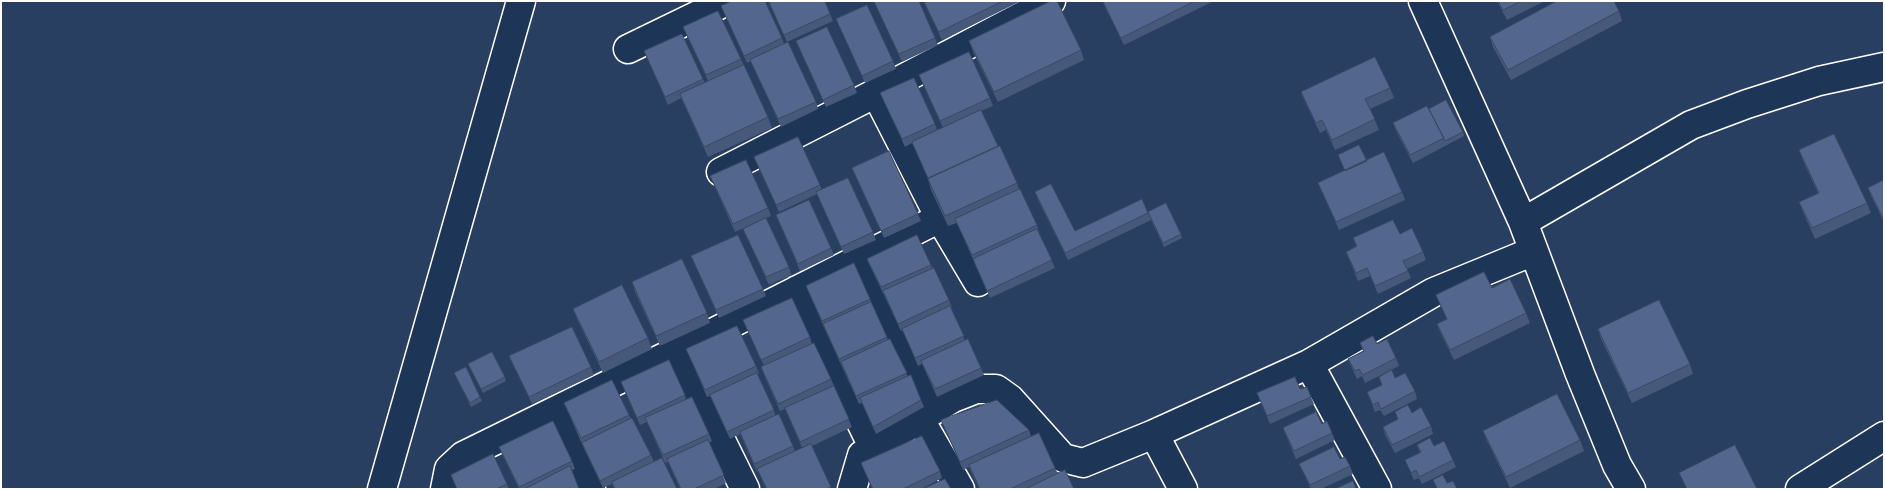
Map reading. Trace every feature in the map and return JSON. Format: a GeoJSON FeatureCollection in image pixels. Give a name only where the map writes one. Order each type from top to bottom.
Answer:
{"type":"FeatureCollection","features":[{"type":"Feature","properties":{"kind":"street"},"geometry":{"type":"LineString","coordinates":[[382,489],[521,1]]}},
{"type":"Feature","properties":{"kind":"street"},"geometry":{"type":"LineString","coordinates":[[628,49],[727,1]]}},
{"type":"Feature","properties":{"kind":"street"},"geometry":{"type":"LineString","coordinates":[[1423,1],[1523,222],[1580,374],[1617,465],[1631,489]]}},
{"type":"Feature","properties":{"kind":"street"},"geometry":{"type":"LineString","coordinates":[[721,172],[876,93],[1042,3]]}},
{"type":"Feature","properties":{"kind":"street"},"geometry":{"type":"LineString","coordinates":[[1523,222],[1691,125],[1747,104],[1819,81],[1884,67]]}},
{"type":"Feature","properties":{"kind":"street"},"geometry":{"type":"LineString","coordinates":[[876,93],[940,218],[978,282]]}},
{"type":"Feature","properties":{"kind":"street"},"geometry":{"type":"LineString","coordinates":[[445,489],[449,469],[463,456],[677,351],[940,218]]}},
{"type":"Feature","properties":{"kind":"street"},"geometry":{"type":"LineString","coordinates":[[852,489],[862,455],[919,418],[954,398],[976,389],[996,389],[1010,399],[1064,458],[1083,463],[1154,434],[1309,364],[1434,292],[1534,252]]}},
{"type":"Feature","properties":{"kind":"street"},"geometry":{"type":"LineString","coordinates":[[860,258],[926,389]]}},
{"type":"Feature","properties":{"kind":"street"},"geometry":{"type":"LineString","coordinates":[[797,290],[873,447]]}},
{"type":"Feature","properties":{"kind":"street"},"geometry":{"type":"LineString","coordinates":[[677,351],[745,489]]}},
{"type":"Feature","properties":{"kind":"street"},"geometry":{"type":"LineString","coordinates":[[1309,364],[1377,489]]}},
{"type":"Feature","properties":{"kind":"street"},"geometry":{"type":"LineString","coordinates":[[553,412],[590,489]]}},
{"type":"Feature","properties":{"kind":"street"},"geometry":{"type":"LineString","coordinates":[[919,418],[960,489]]}},
{"type":"Feature","properties":{"kind":"street"},"geometry":{"type":"LineString","coordinates":[[1154,434],[1183,489]]}},
{"type":"Feature","properties":{"kind":"street"},"geometry":{"type":"LineString","coordinates":[[1800,489],[1884,436]]}},
{"type":"Feature","properties":{"kind":"building"},"geometry":{"type":"Polygon","coordinates":[[[732,1],[765,1],[782,38],[744,56],[721,6],[732,1]]]}},
{"type":"Feature","properties":{"kind":"building"},"geometry":{"type":"Polygon","coordinates":[[[769,1],[825,1],[830,14],[784,35],[769,1]]]}},
{"type":"Feature","properties":{"kind":"building"},"geometry":{"type":"Polygon","coordinates":[[[874,1],[919,1],[935,38],[899,54],[874,1]]]}},
{"type":"Feature","properties":{"kind":"building"},"geometry":{"type":"Polygon","coordinates":[[[924,1],[1003,1],[939,32],[924,1]]]}},
{"type":"Feature","properties":{"kind":"building"},"geometry":{"type":"Polygon","coordinates":[[[1051,1],[1057,1],[1081,50],[994,92],[969,41],[1051,1]]]}},
{"type":"Feature","properties":{"kind":"building"},"geometry":{"type":"Polygon","coordinates":[[[1103,1],[1195,1],[1121,38],[1103,1]]]}},
{"type":"Feature","properties":{"kind":"building"},"geometry":{"type":"Polygon","coordinates":[[[1499,1],[1521,1],[1503,10],[1499,1]]]}},
{"type":"Feature","properties":{"kind":"building"},"geometry":{"type":"Polygon","coordinates":[[[1557,1],[1614,1],[1619,11],[1508,70],[1490,37],[1557,1]]]}},
{"type":"Feature","properties":{"kind":"building"},"geometry":{"type":"Polygon","coordinates":[[[867,5],[893,61],[862,76],[836,19],[867,5]]]}},
{"type":"Feature","properties":{"kind":"building"},"geometry":{"type":"Polygon","coordinates":[[[718,11],[741,59],[706,75],[683,27],[718,11]]]}},
{"type":"Feature","properties":{"kind":"building"},"geometry":{"type":"Polygon","coordinates":[[[827,27],[854,85],[823,100],[796,41],[827,27]]]}},
{"type":"Feature","properties":{"kind":"building"},"geometry":{"type":"Polygon","coordinates":[[[682,34],[703,79],[665,97],[644,51],[682,34]]]}},
{"type":"Feature","properties":{"kind":"building"},"geometry":{"type":"Polygon","coordinates":[[[788,42],[816,102],[778,119],[750,60],[788,42]]]}},
{"type":"Feature","properties":{"kind":"building"},"geometry":{"type":"Polygon","coordinates":[[[969,52],[990,98],[940,121],[919,75],[969,52]]]}},
{"type":"Feature","properties":{"kind":"building"},"geometry":{"type":"Polygon","coordinates":[[[1375,57],[1390,88],[1365,99],[1375,119],[1332,140],[1322,120],[1316,123],[1301,92],[1375,57]]]}},
{"type":"Feature","properties":{"kind":"building"},"geometry":{"type":"Polygon","coordinates":[[[744,65],[768,117],[704,147],[680,94],[744,65]]]}},
{"type":"Feature","properties":{"kind":"building"},"geometry":{"type":"Polygon","coordinates":[[[914,78],[935,124],[902,139],[880,93],[914,78]]]}},
{"type":"Feature","properties":{"kind":"building"},"geometry":{"type":"Polygon","coordinates":[[[1446,100],[1463,132],[1445,141],[1429,109],[1446,100]]]}},
{"type":"Feature","properties":{"kind":"building"},"geometry":{"type":"Polygon","coordinates":[[[1427,106],[1444,138],[1410,155],[1393,123],[1427,106]]]}},
{"type":"Feature","properties":{"kind":"building"},"geometry":{"type":"Polygon","coordinates":[[[981,110],[998,146],[928,178],[912,142],[981,110]]]}},
{"type":"Feature","properties":{"kind":"building"},"geometry":{"type":"Polygon","coordinates":[[[1834,134],[1867,203],[1812,228],[1799,202],[1819,193],[1799,150],[1834,134]]]}},
{"type":"Feature","properties":{"kind":"building"},"geometry":{"type":"Polygon","coordinates":[[[798,137],[820,185],[776,205],[754,157],[798,137]]]}},
{"type":"Feature","properties":{"kind":"building"},"geometry":{"type":"Polygon","coordinates":[[[1359,145],[1367,161],[1345,171],[1338,155],[1359,145]]]}},
{"type":"Feature","properties":{"kind":"building"},"geometry":{"type":"Polygon","coordinates":[[[1000,146],[1017,183],[945,216],[928,179],[1000,146]]]}},
{"type":"Feature","properties":{"kind":"building"},"geometry":{"type":"Polygon","coordinates":[[[889,151],[918,214],[881,231],[852,168],[889,151]]]}},
{"type":"Feature","properties":{"kind":"building"},"geometry":{"type":"Polygon","coordinates":[[[1384,152],[1402,192],[1336,222],[1318,183],[1384,152]]]}},
{"type":"Feature","properties":{"kind":"building"},"geometry":{"type":"Polygon","coordinates":[[[746,160],[768,208],[733,224],[710,176],[746,160]]]}},
{"type":"Feature","properties":{"kind":"building"},"geometry":{"type":"Polygon","coordinates":[[[848,178],[873,232],[841,247],[816,192],[848,178]]]}},
{"type":"Feature","properties":{"kind":"building"},"geometry":{"type":"Polygon","coordinates":[[[1884,180],[1884,220],[1868,188],[1884,180]]]}},
{"type":"Feature","properties":{"kind":"building"},"geometry":{"type":"Polygon","coordinates":[[[1051,184],[1075,231],[1142,199],[1148,213],[1065,253],[1035,192],[1051,184]]]}},
{"type":"Feature","properties":{"kind":"building"},"geometry":{"type":"Polygon","coordinates":[[[1020,189],[1037,225],[972,255],[955,219],[1020,189]]]}},
{"type":"Feature","properties":{"kind":"building"},"geometry":{"type":"Polygon","coordinates":[[[809,200],[831,248],[798,264],[776,215],[809,200]]]}},
{"type":"Feature","properties":{"kind":"building"},"geometry":{"type":"Polygon","coordinates":[[[1166,203],[1181,234],[1163,243],[1148,212],[1166,203]]]}},
{"type":"Feature","properties":{"kind":"building"},"geometry":{"type":"Polygon","coordinates":[[[766,218],[789,267],[766,277],[743,229],[766,218]]]}},
{"type":"Feature","properties":{"kind":"building"},"geometry":{"type":"Polygon","coordinates":[[[1393,220],[1400,234],[1412,228],[1423,252],[1403,261],[1408,271],[1375,286],[1367,268],[1356,273],[1346,252],[1357,246],[1353,238],[1393,220]]]}},
{"type":"Feature","properties":{"kind":"building"},"geometry":{"type":"Polygon","coordinates":[[[1037,229],[1052,260],[987,291],[973,259],[1037,229]]]}},
{"type":"Feature","properties":{"kind":"building"},"geometry":{"type":"Polygon","coordinates":[[[738,235],[763,289],[716,310],[691,256],[738,235]]]}},
{"type":"Feature","properties":{"kind":"building"},"geometry":{"type":"Polygon","coordinates":[[[917,235],[931,265],[881,287],[867,259],[917,235]]]}},
{"type":"Feature","properties":{"kind":"building"},"geometry":{"type":"Polygon","coordinates":[[[682,259],[707,313],[656,336],[632,282],[682,259]]]}},
{"type":"Feature","properties":{"kind":"building"},"geometry":{"type":"Polygon","coordinates":[[[854,263],[870,299],[822,321],[806,286],[854,263]]]}},
{"type":"Feature","properties":{"kind":"building"},"geometry":{"type":"Polygon","coordinates":[[[934,268],[949,300],[898,324],[883,291],[934,268]]]}},
{"type":"Feature","properties":{"kind":"building"},"geometry":{"type":"Polygon","coordinates":[[[1484,272],[1492,288],[1510,279],[1526,313],[1450,350],[1437,324],[1447,319],[1436,295],[1484,272]]]}},
{"type":"Feature","properties":{"kind":"building"},"geometry":{"type":"Polygon","coordinates":[[[622,285],[648,338],[599,362],[573,309],[622,285]]]}},
{"type":"Feature","properties":{"kind":"building"},"geometry":{"type":"Polygon","coordinates":[[[792,298],[810,337],[761,360],[743,320],[792,298]]]}},
{"type":"Feature","properties":{"kind":"building"},"geometry":{"type":"Polygon","coordinates":[[[1659,300],[1690,364],[1628,393],[1598,329],[1659,300]]]}},
{"type":"Feature","properties":{"kind":"building"},"geometry":{"type":"Polygon","coordinates":[[[871,302],[887,337],[839,359],[823,324],[871,302]]]}},
{"type":"Feature","properties":{"kind":"building"},"geometry":{"type":"Polygon","coordinates":[[[950,306],[964,336],[915,358],[902,329],[950,306]]]}},
{"type":"Feature","properties":{"kind":"building"},"geometry":{"type":"Polygon","coordinates":[[[737,326],[756,366],[705,390],[686,349],[737,326]]]}},
{"type":"Feature","properties":{"kind":"building"},"geometry":{"type":"Polygon","coordinates":[[[572,327],[591,367],[529,397],[509,356],[572,327]]]}},
{"type":"Feature","properties":{"kind":"building"},"geometry":{"type":"Polygon","coordinates":[[[1373,336],[1377,344],[1387,339],[1396,358],[1363,375],[1359,369],[1355,371],[1348,359],[1364,351],[1360,343],[1373,336]]]}},
{"type":"Feature","properties":{"kind":"building"},"geometry":{"type":"Polygon","coordinates":[[[890,339],[907,373],[856,396],[841,362],[890,339]]]}},
{"type":"Feature","properties":{"kind":"building"},"geometry":{"type":"Polygon","coordinates":[[[968,339],[981,368],[935,389],[921,361],[968,339]]]}},
{"type":"Feature","properties":{"kind":"building"},"geometry":{"type":"Polygon","coordinates":[[[814,343],[831,379],[778,404],[761,367],[814,343]]]}},
{"type":"Feature","properties":{"kind":"building"},"geometry":{"type":"Polygon","coordinates":[[[492,352],[505,377],[481,389],[468,364],[492,352]]]}},
{"type":"Feature","properties":{"kind":"building"},"geometry":{"type":"Polygon","coordinates":[[[669,360],[685,395],[637,418],[621,382],[669,360]]]}},
{"type":"Feature","properties":{"kind":"building"},"geometry":{"type":"Polygon","coordinates":[[[466,367],[480,397],[470,403],[454,373],[466,367]]]}},
{"type":"Feature","properties":{"kind":"building"},"geometry":{"type":"Polygon","coordinates":[[[1392,370],[1395,378],[1405,373],[1415,391],[1381,409],[1378,402],[1373,405],[1367,392],[1382,385],[1379,377],[1392,370]]]}},
{"type":"Feature","properties":{"kind":"building"},"geometry":{"type":"Polygon","coordinates":[[[757,373],[774,410],[727,432],[710,395],[757,373]]]}},
{"type":"Feature","properties":{"kind":"building"},"geometry":{"type":"Polygon","coordinates":[[[911,375],[921,400],[873,427],[860,398],[911,375]]]}},
{"type":"Feature","properties":{"kind":"building"},"geometry":{"type":"Polygon","coordinates":[[[1295,377],[1300,389],[1307,387],[1311,397],[1267,416],[1257,393],[1295,377]]]}},
{"type":"Feature","properties":{"kind":"building"},"geometry":{"type":"Polygon","coordinates":[[[612,380],[629,415],[581,438],[564,403],[612,380]]]}},
{"type":"Feature","properties":{"kind":"building"},"geometry":{"type":"Polygon","coordinates":[[[834,386],[849,419],[800,442],[785,408],[834,386]]]}},
{"type":"Feature","properties":{"kind":"building"},"geometry":{"type":"Polygon","coordinates":[[[1557,394],[1580,440],[1506,477],[1483,431],[1557,394]]]}},
{"type":"Feature","properties":{"kind":"building"},"geometry":{"type":"Polygon","coordinates":[[[692,397],[709,434],[663,455],[645,418],[692,397]]]}},
{"type":"Feature","properties":{"kind":"building"},"geometry":{"type":"Polygon","coordinates":[[[997,400],[1029,430],[960,462],[941,420],[997,400]]]}},
{"type":"Feature","properties":{"kind":"building"},"geometry":{"type":"Polygon","coordinates":[[[1408,405],[1412,413],[1421,407],[1431,426],[1392,445],[1383,427],[1398,419],[1395,412],[1408,405]]]}},
{"type":"Feature","properties":{"kind":"building"},"geometry":{"type":"Polygon","coordinates":[[[1316,412],[1322,424],[1327,421],[1332,433],[1294,451],[1283,428],[1316,412]]]}},
{"type":"Feature","properties":{"kind":"building"},"geometry":{"type":"Polygon","coordinates":[[[779,414],[793,446],[754,464],[740,432],[779,414]]]}},
{"type":"Feature","properties":{"kind":"building"},"geometry":{"type":"Polygon","coordinates":[[[632,418],[651,455],[600,481],[582,443],[632,418]]]}},
{"type":"Feature","properties":{"kind":"building"},"geometry":{"type":"Polygon","coordinates":[[[553,421],[572,461],[519,487],[499,447],[553,421]]]}},
{"type":"Feature","properties":{"kind":"building"},"geometry":{"type":"Polygon","coordinates":[[[1039,433],[1055,468],[1010,489],[980,489],[969,465],[1039,433]]]}},
{"type":"Feature","properties":{"kind":"building"},"geometry":{"type":"Polygon","coordinates":[[[922,436],[940,471],[903,489],[873,489],[861,463],[922,436]]]}},
{"type":"Feature","properties":{"kind":"building"},"geometry":{"type":"Polygon","coordinates":[[[1430,438],[1434,446],[1444,441],[1453,460],[1419,477],[1416,470],[1411,473],[1405,460],[1421,452],[1417,445],[1430,438]]]}},
{"type":"Feature","properties":{"kind":"building"},"geometry":{"type":"Polygon","coordinates":[[[708,440],[724,475],[694,489],[681,489],[667,459],[708,440]]]}},
{"type":"Feature","properties":{"kind":"building"},"geometry":{"type":"Polygon","coordinates":[[[811,444],[831,487],[827,489],[767,489],[757,469],[811,444]]]}},
{"type":"Feature","properties":{"kind":"building"},"geometry":{"type":"Polygon","coordinates":[[[1735,445],[1757,489],[1687,489],[1679,473],[1735,445]]]}},
{"type":"Feature","properties":{"kind":"building"},"geometry":{"type":"Polygon","coordinates":[[[1334,447],[1340,459],[1345,457],[1350,466],[1310,485],[1299,464],[1334,447]]]}},
{"type":"Feature","properties":{"kind":"building"},"geometry":{"type":"Polygon","coordinates":[[[493,454],[507,484],[496,489],[457,489],[451,475],[493,454]]]}},
{"type":"Feature","properties":{"kind":"building"},"geometry":{"type":"Polygon","coordinates":[[[662,458],[677,489],[615,489],[612,482],[662,458]]]}},
{"type":"Feature","properties":{"kind":"building"},"geometry":{"type":"Polygon","coordinates":[[[570,466],[579,489],[525,489],[570,466]]]}},
{"type":"Feature","properties":{"kind":"building"},"geometry":{"type":"Polygon","coordinates":[[[1065,470],[1074,489],[1026,489],[1065,470]]]}},
{"type":"Feature","properties":{"kind":"building"},"geometry":{"type":"Polygon","coordinates":[[[1443,475],[1447,483],[1453,481],[1457,489],[1436,489],[1433,480],[1443,475]]]}},
{"type":"Feature","properties":{"kind":"building"},"geometry":{"type":"Polygon","coordinates":[[[945,479],[951,489],[923,489],[945,479]]]}},
{"type":"Feature","properties":{"kind":"building"},"geometry":{"type":"Polygon","coordinates":[[[1353,481],[1356,489],[1335,489],[1353,481]]]}}]}
